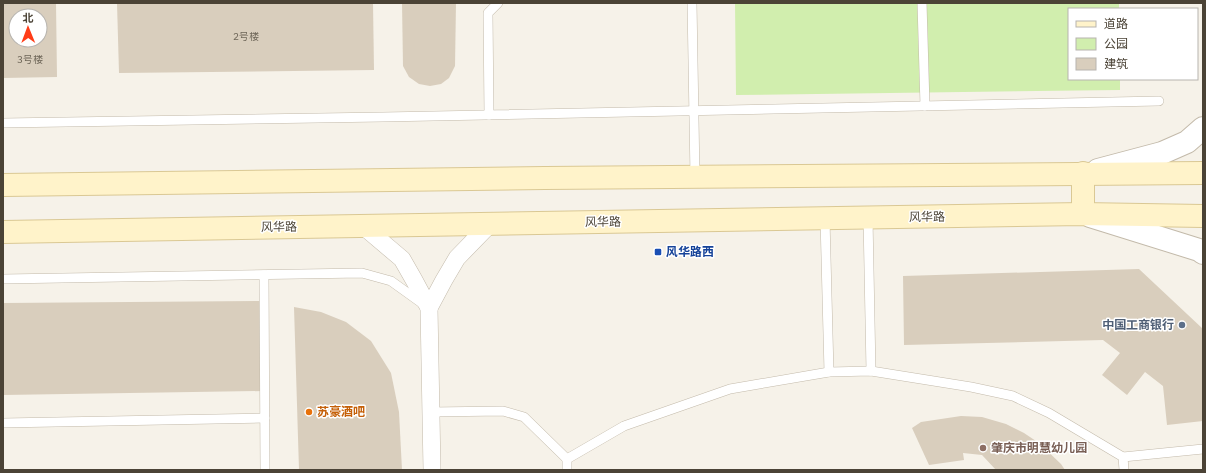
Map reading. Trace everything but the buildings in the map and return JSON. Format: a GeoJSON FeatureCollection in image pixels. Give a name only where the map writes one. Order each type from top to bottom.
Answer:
{"type":"FeatureCollection","features":[{"type":"Feature","properties":{"kind":"main road"},"geometry":{"type":"LineString","coordinates":[[3,185],[1203,173]]}},
{"type":"Feature","properties":{"kind":"main road"},"geometry":{"type":"LineString","coordinates":[[1083,174],[1084,214]]}},
{"type":"Feature","properties":{"kind":"main road","name":"风华路"},"geometry":{"type":"LineString","coordinates":[[3,232],[1084,214],[1203,216]]}},
{"type":"Feature","properties":{"kind":"street"},"geometry":{"type":"LineString","coordinates":[[1083,174],[1162,154],[1187,142],[1203,128]]}},
{"type":"Feature","properties":{"kind":"street"},"geometry":{"type":"LineString","coordinates":[[1084,214],[1199,250],[1203,253]]}},
{"type":"Feature","properties":{"kind":"street"},"geometry":{"type":"LineString","coordinates":[[429,308],[457,258],[490,224]]}},
{"type":"Feature","properties":{"kind":"street"},"geometry":{"type":"LineString","coordinates":[[364,226],[402,259],[429,308],[432,470]]}},
{"type":"Feature","properties":{"kind":"lane"},"geometry":{"type":"LineString","coordinates":[[489,115],[488,13],[498,3]]}},
{"type":"Feature","properties":{"kind":"lane"},"geometry":{"type":"LineString","coordinates":[[692,3],[695,177]]}},
{"type":"Feature","properties":{"kind":"lane"},"geometry":{"type":"LineString","coordinates":[[922,3],[925,106]]}},
{"type":"Feature","properties":{"kind":"lane"},"geometry":{"type":"LineString","coordinates":[[3,123],[489,115],[1159,101]]}},
{"type":"Feature","properties":{"kind":"lane"},"geometry":{"type":"LineString","coordinates":[[825,218],[829,372]]}},
{"type":"Feature","properties":{"kind":"lane"},"geometry":{"type":"LineString","coordinates":[[868,218],[871,371]]}},
{"type":"Feature","properties":{"kind":"lane"},"geometry":{"type":"LineString","coordinates":[[3,279],[362,273],[391,281],[429,308]]}},
{"type":"Feature","properties":{"kind":"lane"},"geometry":{"type":"LineString","coordinates":[[264,274],[265,470]]}},
{"type":"Feature","properties":{"kind":"lane"},"geometry":{"type":"LineString","coordinates":[[567,459],[624,426],[730,389],[829,372],[871,371],[971,386],[1013,396],[1049,413],[1123,457],[1203,449]]}},
{"type":"Feature","properties":{"kind":"lane"},"geometry":{"type":"LineString","coordinates":[[431,412],[503,411],[524,417],[567,459],[567,470]]}},
{"type":"Feature","properties":{"kind":"lane"},"geometry":{"type":"LineString","coordinates":[[3,423],[265,418]]}},
{"type":"Feature","properties":{"kind":"lane"},"geometry":{"type":"LineString","coordinates":[[1123,457],[1124,470]]}},
{"type":"Feature","properties":{"kind":"green space"},"geometry":{"type":"Polygon","coordinates":[[[735,3],[1119,3],[1119,8],[1068,8],[1068,80],[1120,80],[1120,90],[736,95],[735,3]]]}},
{"type":"Feature","properties":{"kind":"place","name":"风华路西"},"geometry":{"type":"Point","coordinates":[658,252]}},
{"type":"Feature","properties":{"kind":"place","name":"中国工商银行"},"geometry":{"type":"Point","coordinates":[1182,325]}},
{"type":"Feature","properties":{"kind":"place","name":"苏豪酒吧"},"geometry":{"type":"Point","coordinates":[309,412]}},
{"type":"Feature","properties":{"kind":"place","name":"肇庆市明慧幼儿园"},"geometry":{"type":"Point","coordinates":[983,448]}}]}
